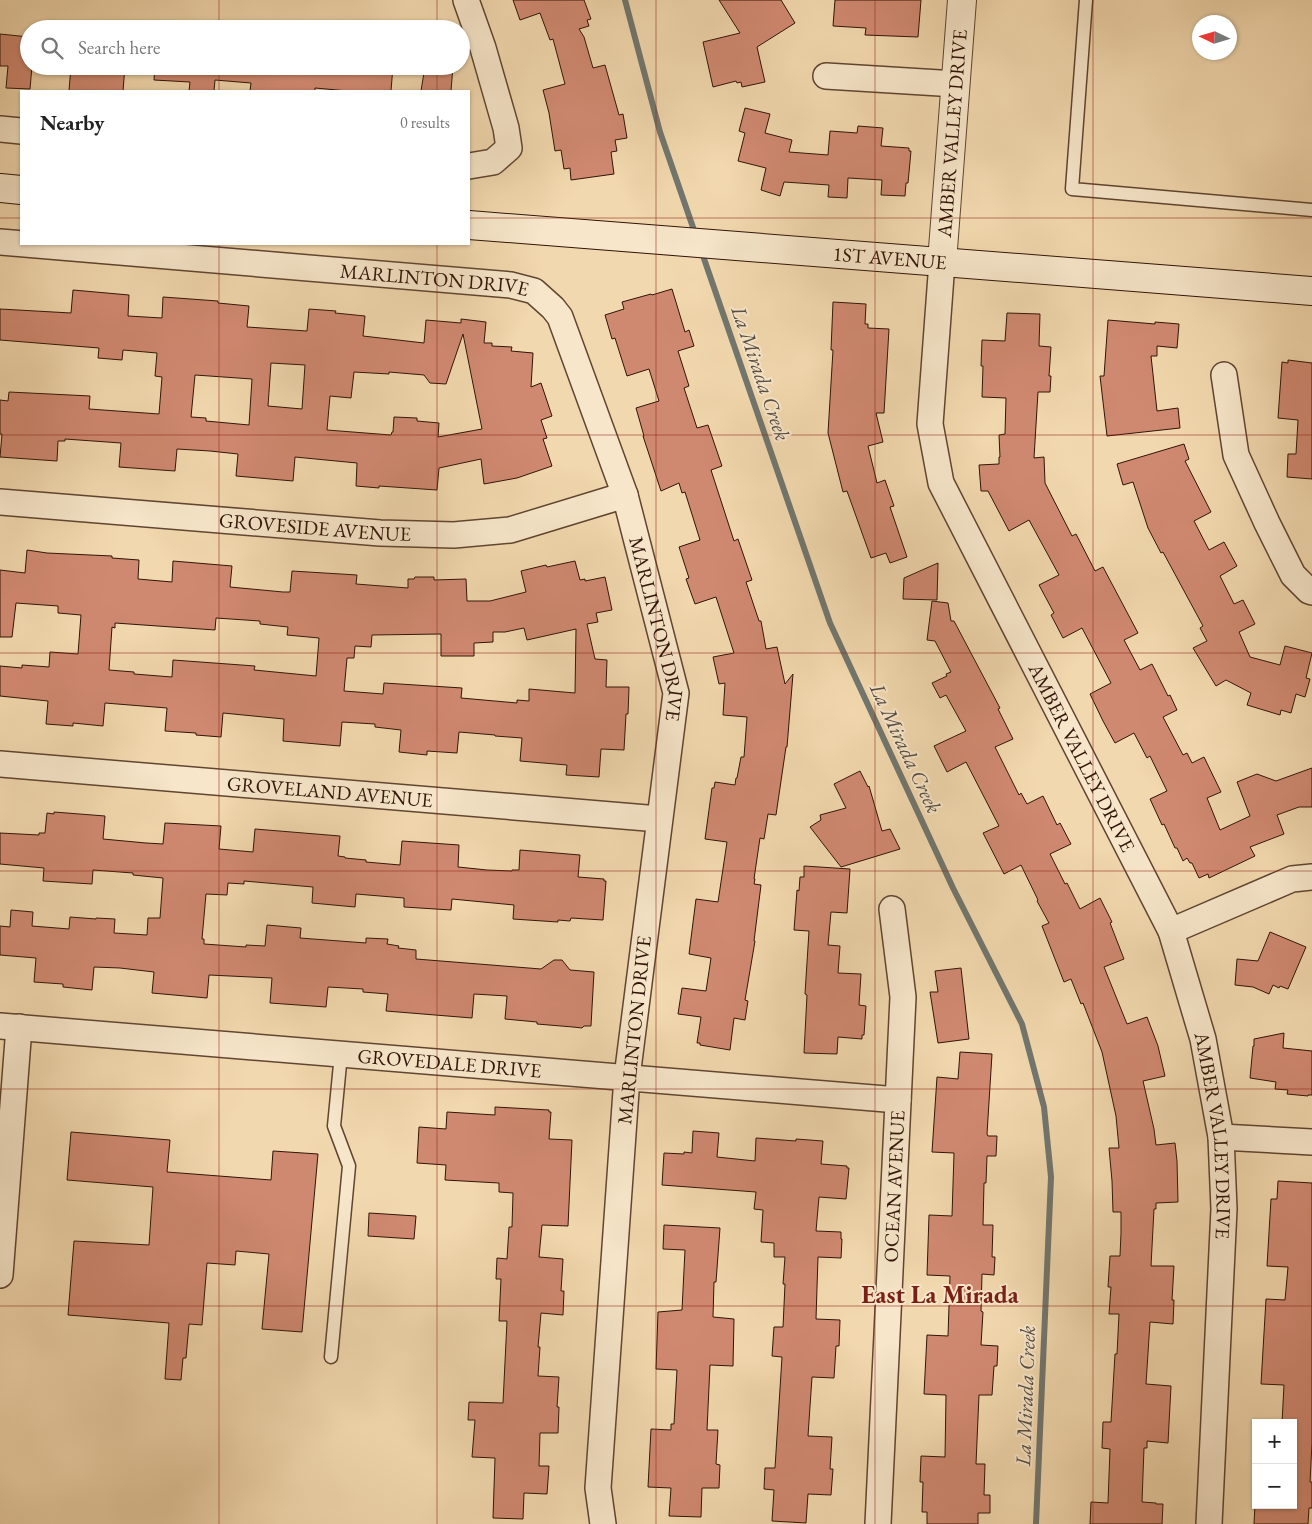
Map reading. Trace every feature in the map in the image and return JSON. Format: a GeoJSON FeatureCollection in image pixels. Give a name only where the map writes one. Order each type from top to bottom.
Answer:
{"type":"FeatureCollection","features":[{"type":"Feature","properties":{"kind":"main road","name":"AMBER VALLEY DRIVE"},"geometry":{"type":"LineString","coordinates":[[942,262],[962,0]]}},
{"type":"Feature","properties":{"kind":"main road"},"geometry":{"type":"LineString","coordinates":[[0,188],[20,190]]}},
{"type":"Feature","properties":{"kind":"main road","name":"1ST AVENUE"},"geometry":{"type":"LineString","coordinates":[[470,225],[1312,291]]}},
{"type":"Feature","properties":{"kind":"street"},"geometry":{"type":"LineString","coordinates":[[466,0],[483,48],[506,128],[509,148],[493,162],[470,166]]}},
{"type":"Feature","properties":{"kind":"street"},"geometry":{"type":"LineString","coordinates":[[826,76],[956,84]]}},
{"type":"Feature","properties":{"kind":"street"},"geometry":{"type":"LineString","coordinates":[[0,130],[20,131]]}},
{"type":"Feature","properties":{"kind":"street","name":"MARLINTON DRIVE"},"geometry":{"type":"LineString","coordinates":[[0,242],[20,244]]}},
{"type":"Feature","properties":{"kind":"street","name":"MARLINTON DRIVE"},"geometry":{"type":"LineString","coordinates":[[36,245],[511,285],[534,291],[560,317],[625,494],[676,694],[627,1078],[598,1488],[603,1524]]}},
{"type":"Feature","properties":{"kind":"street","name":"AMBER VALLEY DRIVE"},"geometry":{"type":"LineString","coordinates":[[942,262],[930,424],[941,483],[1171,931],[1203,1039],[1221,1137],[1224,1208],[1209,1524]]}},
{"type":"Feature","properties":{"kind":"street"},"geometry":{"type":"LineString","coordinates":[[1224,375],[1236,455],[1293,575],[1308,591],[1312,592]]}},
{"type":"Feature","properties":{"kind":"street","name":"GROVESIDE AVENUE"},"geometry":{"type":"LineString","coordinates":[[0,502],[380,533],[454,535],[510,530],[625,494]]}},
{"type":"Feature","properties":{"kind":"street","name":"GROVELAND AVENUE"},"geometry":{"type":"LineString","coordinates":[[0,764],[659,818]]}},
{"type":"Feature","properties":{"kind":"street"},"geometry":{"type":"LineString","coordinates":[[1171,931],[1292,879],[1312,877]]}},
{"type":"Feature","properties":{"kind":"street","name":"OCEAN AVENUE"},"geometry":{"type":"LineString","coordinates":[[878,1524],[903,997],[892,909]]}},
{"type":"Feature","properties":{"kind":"street"},"geometry":{"type":"LineString","coordinates":[[0,1275],[9,1026]]}},
{"type":"Feature","properties":{"kind":"street","name":"GROVEDALE DRIVE"},"geometry":{"type":"LineString","coordinates":[[9,1026],[898,1100]]}},
{"type":"Feature","properties":{"kind":"street"},"geometry":{"type":"LineString","coordinates":[[1221,1137],[1312,1142]]}},
{"type":"Feature","properties":{"kind":"lane"},"geometry":{"type":"LineString","coordinates":[[1086,0],[1072,189],[1312,210]]}},
{"type":"Feature","properties":{"kind":"lane"},"geometry":{"type":"LineString","coordinates":[[331,1357],[349,1166],[334,1126],[340,1054]]}},
{"type":"Feature","properties":{"kind":"building"},"geometry":{"type":"Polygon","coordinates":[[[513,0],[584,0],[591,19],[587,20],[589,26],[579,29],[584,37],[593,68],[605,65],[619,115],[623,114],[627,138],[615,140],[617,151],[611,152],[614,174],[571,180],[570,168],[564,169],[561,150],[555,151],[543,90],[565,84],[553,39],[550,40],[540,13],[520,20],[513,0]]]}},
{"type":"Feature","properties":{"kind":"building"},"geometry":{"type":"Polygon","coordinates":[[[719,0],[781,0],[795,23],[757,47],[765,82],[742,87],[741,82],[737,83],[736,81],[713,87],[703,42],[740,33],[719,0]]]}},
{"type":"Feature","properties":{"kind":"building"},"geometry":{"type":"Polygon","coordinates":[[[835,0],[921,0],[918,37],[865,35],[866,28],[833,26],[835,0]]]}},
{"type":"Feature","properties":{"kind":"building"},"geometry":{"type":"Polygon","coordinates":[[[0,34],[20,36],[20,75],[31,75],[30,89],[6,88],[8,66],[0,66],[0,34]]]}},
{"type":"Feature","properties":{"kind":"building"},"geometry":{"type":"Polygon","coordinates":[[[70,75],[124,75],[123,90],[69,90],[70,75]]]}},
{"type":"Feature","properties":{"kind":"building"},"geometry":{"type":"Polygon","coordinates":[[[154,75],[392,75],[391,90],[315,88],[315,90],[250,90],[251,83],[215,80],[214,90],[189,90],[190,82],[154,80],[154,75]]]}},
{"type":"Feature","properties":{"kind":"building"},"geometry":{"type":"Polygon","coordinates":[[[424,75],[452,75],[451,90],[421,90],[424,75]]]}},
{"type":"Feature","properties":{"kind":"building"},"geometry":{"type":"Polygon","coordinates":[[[745,108],[770,114],[765,133],[792,140],[789,152],[828,155],[830,131],[857,133],[858,126],[883,128],[881,146],[909,148],[909,151],[911,151],[905,196],[881,195],[882,180],[848,178],[847,198],[828,197],[829,185],[784,182],[780,196],[761,190],[766,168],[738,161],[745,133],[739,131],[745,108]]]}},
{"type":"Feature","properties":{"kind":"building"},"geometry":{"type":"Polygon","coordinates":[[[672,289],[685,332],[689,330],[694,346],[678,351],[689,386],[684,388],[697,428],[708,425],[722,466],[711,470],[734,541],[738,539],[752,580],[746,582],[759,621],[761,621],[766,649],[777,647],[785,684],[793,674],[787,747],[776,815],[768,814],[764,839],[760,838],[754,879],[754,884],[761,885],[755,941],[745,1000],[748,1001],[745,1020],[734,1018],[730,1050],[697,1043],[701,1017],[678,1014],[682,988],[706,991],[711,958],[689,954],[696,899],[718,902],[727,842],[705,839],[712,788],[714,788],[715,782],[735,785],[741,757],[744,757],[747,717],[723,715],[725,683],[719,684],[713,657],[734,653],[716,597],[695,604],[686,579],[689,578],[679,547],[700,540],[685,492],[682,493],[679,483],[661,491],[643,436],[636,408],[659,401],[649,369],[627,376],[615,338],[612,339],[605,315],[624,309],[622,302],[672,289]]]}},
{"type":"Feature","properties":{"kind":"building"},"geometry":{"type":"Polygon","coordinates":[[[73,290],[129,295],[128,316],[162,318],[163,297],[218,301],[218,303],[249,306],[247,327],[307,331],[309,309],[336,311],[335,313],[365,316],[363,336],[424,343],[426,320],[461,323],[461,319],[486,322],[484,343],[492,343],[492,346],[512,347],[511,351],[533,353],[531,387],[541,383],[552,416],[541,420],[547,438],[543,439],[552,466],[517,478],[484,484],[481,459],[439,468],[437,490],[356,486],[357,463],[295,457],[293,481],[236,476],[238,454],[210,451],[177,449],[175,471],[119,467],[121,443],[65,439],[65,441],[58,441],[57,461],[0,457],[2,434],[0,434],[0,400],[8,401],[9,392],[90,396],[89,409],[159,414],[162,377],[155,376],[157,353],[123,350],[122,360],[98,358],[99,348],[0,340],[0,309],[71,313],[73,290]],[[463,334],[446,384],[430,383],[424,375],[354,372],[351,398],[330,396],[327,430],[391,435],[394,417],[417,418],[417,421],[439,423],[438,437],[482,429],[463,334]],[[271,363],[268,406],[302,409],[305,365],[271,363]],[[195,375],[191,417],[206,418],[206,421],[249,425],[252,379],[195,375]]]}},
{"type":"Feature","properties":{"kind":"building"},"geometry":{"type":"Polygon","coordinates":[[[833,302],[866,304],[865,324],[868,324],[868,328],[889,329],[884,413],[876,413],[883,442],[868,446],[877,483],[885,480],[894,506],[890,507],[907,557],[890,563],[886,553],[871,558],[847,491],[843,492],[828,433],[833,350],[831,350],[833,302]]]}},
{"type":"Feature","properties":{"kind":"building"},"geometry":{"type":"Polygon","coordinates":[[[1007,313],[1040,314],[1039,346],[1051,347],[1050,392],[1038,392],[1034,458],[1044,457],[1045,483],[1072,536],[1076,534],[1095,571],[1103,567],[1138,633],[1124,640],[1140,670],[1152,664],[1168,696],[1170,695],[1177,710],[1163,717],[1183,755],[1187,753],[1192,763],[1204,757],[1221,792],[1207,798],[1220,830],[1250,816],[1237,782],[1257,774],[1276,781],[1312,768],[1312,807],[1299,807],[1277,815],[1284,834],[1250,847],[1255,856],[1209,878],[1208,874],[1199,878],[1192,863],[1187,858],[1183,861],[1164,824],[1162,825],[1150,799],[1167,791],[1150,756],[1147,758],[1134,733],[1115,743],[1103,721],[1090,694],[1111,683],[1082,628],[1063,638],[1051,615],[1054,613],[1039,585],[1059,575],[1029,520],[1009,531],[988,491],[981,491],[979,465],[999,464],[999,435],[1005,434],[1006,398],[982,397],[982,340],[1005,341],[1007,313]]]}},
{"type":"Feature","properties":{"kind":"building"},"geometry":{"type":"Polygon","coordinates":[[[1108,320],[1179,324],[1177,348],[1157,346],[1157,356],[1151,356],[1157,411],[1178,408],[1180,428],[1107,436],[1100,376],[1104,376],[1108,320]]]}},
{"type":"Feature","properties":{"kind":"building"},"geometry":{"type":"Polygon","coordinates":[[[1288,360],[1312,363],[1312,479],[1287,477],[1288,454],[1296,454],[1298,420],[1278,418],[1282,362],[1288,363],[1288,360]]]}},
{"type":"Feature","properties":{"kind":"building"},"geometry":{"type":"Polygon","coordinates":[[[1184,444],[1189,459],[1185,461],[1211,512],[1194,521],[1209,550],[1224,542],[1237,566],[1220,576],[1234,604],[1243,600],[1255,624],[1239,632],[1250,657],[1280,665],[1285,646],[1312,653],[1306,678],[1310,679],[1305,697],[1296,694],[1291,713],[1281,710],[1280,715],[1247,705],[1251,693],[1226,680],[1216,686],[1193,648],[1207,641],[1200,628],[1203,626],[1148,528],[1133,482],[1123,485],[1117,464],[1184,444]]]}},
{"type":"Feature","properties":{"kind":"building"},"geometry":{"type":"Polygon","coordinates":[[[27,550],[47,553],[112,556],[112,558],[139,560],[138,579],[172,582],[173,561],[232,566],[230,587],[283,592],[290,592],[292,571],[357,575],[356,584],[408,588],[408,579],[414,579],[415,577],[434,577],[434,580],[466,579],[467,601],[490,601],[526,592],[521,571],[575,561],[580,580],[585,579],[585,581],[605,577],[612,610],[596,613],[598,622],[587,624],[595,659],[607,660],[606,687],[629,687],[624,750],[601,749],[599,777],[566,775],[567,765],[520,761],[522,738],[495,735],[459,732],[457,753],[427,751],[427,755],[399,752],[401,730],[375,727],[375,724],[342,722],[340,746],[283,741],[284,719],[223,713],[221,737],[165,731],[167,708],[105,703],[103,726],[73,723],[73,726],[46,724],[48,701],[0,696],[0,666],[22,668],[22,665],[49,667],[50,652],[78,654],[81,615],[58,613],[58,606],[16,603],[12,637],[0,637],[0,570],[25,573],[27,550]],[[216,618],[215,630],[115,623],[115,628],[112,627],[109,670],[172,677],[173,660],[255,666],[254,670],[316,676],[319,638],[287,635],[288,627],[260,624],[260,621],[216,618]],[[524,628],[505,632],[493,632],[493,642],[474,643],[474,656],[441,656],[441,634],[372,635],[371,647],[355,646],[354,658],[347,658],[344,691],[383,694],[384,683],[462,688],[461,698],[517,703],[517,700],[529,701],[529,689],[575,693],[576,629],[527,640],[524,628]]]}},
{"type":"Feature","properties":{"kind":"building"},"geometry":{"type":"Polygon","coordinates":[[[938,563],[937,600],[903,599],[904,578],[938,563]]]}},
{"type":"Feature","properties":{"kind":"building"},"geometry":{"type":"Polygon","coordinates":[[[932,601],[948,603],[951,621],[954,621],[1000,708],[998,709],[1013,739],[995,747],[1019,795],[1021,793],[1027,804],[1043,796],[1057,825],[1060,823],[1071,844],[1050,854],[1065,884],[1067,883],[1080,909],[1100,898],[1112,922],[1110,923],[1124,959],[1104,967],[1127,1024],[1147,1017],[1158,1046],[1165,1076],[1143,1081],[1156,1145],[1175,1143],[1178,1202],[1156,1203],[1156,1209],[1154,1209],[1151,1266],[1174,1266],[1173,1324],[1150,1322],[1146,1384],[1171,1386],[1168,1443],[1147,1441],[1147,1448],[1144,1448],[1142,1502],[1163,1504],[1162,1524],[1090,1524],[1091,1502],[1108,1503],[1110,1449],[1102,1448],[1103,1422],[1111,1422],[1119,1314],[1109,1314],[1111,1287],[1108,1287],[1110,1256],[1120,1256],[1121,1233],[1121,1212],[1113,1212],[1109,1148],[1119,1148],[1116,1116],[1102,1052],[1083,1003],[1081,1004],[1071,979],[1064,982],[1042,926],[1049,923],[1021,865],[1004,874],[983,833],[999,826],[966,762],[947,772],[934,746],[966,731],[946,695],[940,698],[932,683],[951,672],[935,641],[927,640],[932,601]]]}},
{"type":"Feature","properties":{"kind":"building"},"geometry":{"type":"Polygon","coordinates":[[[860,771],[869,786],[882,831],[890,829],[900,849],[841,867],[810,827],[821,820],[820,815],[846,808],[834,784],[860,771]]]}},
{"type":"Feature","properties":{"kind":"building"},"geometry":{"type":"Polygon","coordinates":[[[54,812],[105,816],[103,839],[146,843],[163,844],[165,823],[221,826],[219,849],[253,852],[255,829],[340,836],[338,856],[366,860],[366,862],[400,865],[402,841],[459,845],[458,867],[487,870],[519,870],[520,850],[580,855],[578,877],[604,879],[606,881],[603,920],[571,918],[570,921],[558,920],[558,922],[513,919],[514,905],[452,899],[451,910],[404,907],[404,898],[356,894],[355,907],[312,903],[313,887],[244,881],[244,884],[228,883],[227,895],[206,894],[202,939],[204,939],[204,944],[246,947],[246,945],[265,946],[267,925],[301,928],[300,938],[366,943],[366,938],[388,939],[387,944],[399,946],[398,948],[416,950],[416,959],[541,969],[554,960],[562,960],[570,970],[594,972],[591,1026],[584,1026],[582,1028],[505,1019],[507,996],[474,994],[472,1018],[386,1011],[388,994],[363,992],[363,989],[328,987],[326,1007],[270,1003],[272,978],[209,975],[207,998],[152,993],[154,972],[120,968],[94,967],[92,990],[63,987],[63,984],[34,982],[36,958],[0,955],[0,926],[10,927],[11,910],[33,912],[32,926],[69,929],[70,917],[115,919],[114,933],[147,935],[148,918],[160,918],[163,878],[133,875],[133,873],[93,870],[92,884],[43,881],[44,868],[0,864],[0,833],[39,835],[39,833],[45,833],[47,813],[54,814],[54,812]]]}},
{"type":"Feature","properties":{"kind":"building"},"geometry":{"type":"Polygon","coordinates":[[[804,866],[850,869],[847,913],[831,912],[828,945],[840,946],[838,973],[861,974],[859,1005],[866,1006],[864,1035],[862,1035],[862,1039],[838,1037],[837,1054],[804,1053],[809,931],[794,930],[797,890],[799,891],[800,877],[804,877],[804,866]]]}},
{"type":"Feature","properties":{"kind":"building"},"geometry":{"type":"Polygon","coordinates":[[[1270,932],[1306,947],[1288,989],[1273,985],[1269,994],[1253,987],[1235,985],[1237,959],[1258,961],[1270,932]]]}},
{"type":"Feature","properties":{"kind":"building"},"geometry":{"type":"Polygon","coordinates":[[[961,968],[969,1039],[938,1043],[930,992],[938,992],[935,971],[961,968]]]}},
{"type":"Feature","properties":{"kind":"building"},"geometry":{"type":"Polygon","coordinates":[[[1284,1033],[1283,1048],[1312,1051],[1312,1095],[1287,1094],[1288,1090],[1275,1089],[1276,1082],[1250,1078],[1254,1039],[1284,1033]]]}},
{"type":"Feature","properties":{"kind":"building"},"geometry":{"type":"Polygon","coordinates":[[[960,1052],[992,1054],[987,1134],[988,1136],[997,1136],[996,1156],[987,1156],[983,1225],[993,1225],[992,1257],[995,1257],[994,1275],[982,1274],[981,1311],[983,1312],[981,1345],[998,1346],[997,1366],[994,1366],[992,1395],[979,1395],[976,1464],[985,1464],[984,1495],[990,1495],[990,1513],[978,1513],[978,1524],[927,1524],[927,1512],[922,1512],[923,1482],[920,1482],[921,1456],[945,1457],[946,1395],[924,1394],[927,1335],[948,1336],[950,1276],[927,1275],[929,1215],[952,1216],[954,1153],[932,1152],[937,1077],[958,1079],[960,1052]]]}},
{"type":"Feature","properties":{"kind":"building"},"geometry":{"type":"Polygon","coordinates":[[[495,1107],[549,1110],[551,1112],[549,1139],[572,1140],[568,1226],[542,1225],[539,1257],[563,1259],[561,1291],[564,1291],[563,1315],[541,1313],[538,1347],[540,1347],[538,1376],[559,1377],[558,1433],[540,1433],[539,1466],[549,1466],[547,1494],[524,1493],[523,1519],[493,1518],[495,1458],[472,1457],[475,1420],[468,1420],[469,1402],[503,1403],[507,1321],[499,1321],[501,1279],[496,1279],[497,1258],[507,1259],[509,1227],[512,1227],[513,1193],[499,1192],[499,1183],[445,1180],[446,1165],[417,1163],[419,1127],[446,1129],[447,1112],[495,1115],[495,1107]]]}},
{"type":"Feature","properties":{"kind":"building"},"geometry":{"type":"Polygon","coordinates":[[[693,1131],[719,1133],[717,1157],[755,1161],[756,1138],[823,1141],[821,1164],[847,1166],[849,1168],[846,1199],[819,1197],[816,1231],[841,1232],[842,1239],[841,1258],[818,1257],[816,1319],[840,1320],[839,1346],[836,1346],[834,1378],[812,1377],[808,1436],[832,1437],[830,1469],[833,1469],[831,1495],[808,1494],[806,1523],[772,1521],[774,1490],[764,1489],[765,1468],[775,1468],[782,1357],[772,1356],[774,1327],[783,1327],[785,1257],[774,1257],[774,1243],[761,1242],[763,1210],[754,1209],[756,1192],[662,1185],[664,1153],[692,1153],[693,1131]]]}},
{"type":"Feature","properties":{"kind":"building"},"geometry":{"type":"Polygon","coordinates":[[[71,1132],[170,1140],[167,1172],[271,1180],[273,1151],[318,1154],[302,1332],[262,1329],[269,1254],[236,1251],[235,1265],[207,1263],[202,1325],[189,1324],[186,1358],[183,1358],[181,1380],[165,1379],[169,1323],[68,1315],[74,1241],[149,1245],[153,1187],[67,1180],[71,1132]]]}},
{"type":"Feature","properties":{"kind":"building"},"geometry":{"type":"Polygon","coordinates":[[[1278,1181],[1312,1183],[1312,1443],[1310,1482],[1312,1482],[1312,1508],[1309,1508],[1308,1524],[1254,1524],[1255,1509],[1297,1509],[1297,1419],[1282,1419],[1284,1385],[1261,1384],[1266,1299],[1285,1300],[1288,1267],[1267,1266],[1271,1199],[1277,1199],[1278,1181]]]}},
{"type":"Feature","properties":{"kind":"building"},"geometry":{"type":"Polygon","coordinates":[[[369,1213],[416,1216],[414,1239],[368,1236],[369,1213]]]}},
{"type":"Feature","properties":{"kind":"building"},"geometry":{"type":"Polygon","coordinates":[[[664,1225],[720,1228],[716,1282],[714,1282],[713,1317],[734,1319],[733,1366],[710,1365],[707,1430],[718,1430],[716,1464],[720,1465],[719,1488],[702,1488],[701,1517],[669,1516],[671,1488],[648,1487],[651,1429],[671,1430],[671,1424],[674,1424],[677,1370],[656,1369],[658,1312],[682,1310],[685,1250],[663,1249],[664,1225]]]}},
{"type":"Feature","properties":{"kind":"waterway","name":"La Mirada Creek"},"geometry":{"type":"LineString","coordinates":[[625,0],[660,132],[696,236]]}},
{"type":"Feature","properties":{"kind":"waterway","name":"La Mirada Creek"},"geometry":{"type":"LineString","coordinates":[[701,250],[830,623],[953,888],[1022,1024],[1044,1107],[1051,1177],[1036,1524]]}},
{"type":"Feature","properties":{"kind":"district","name":"East La Mirada"},"geometry":{"type":"Point","coordinates":[940,1294]}}]}
